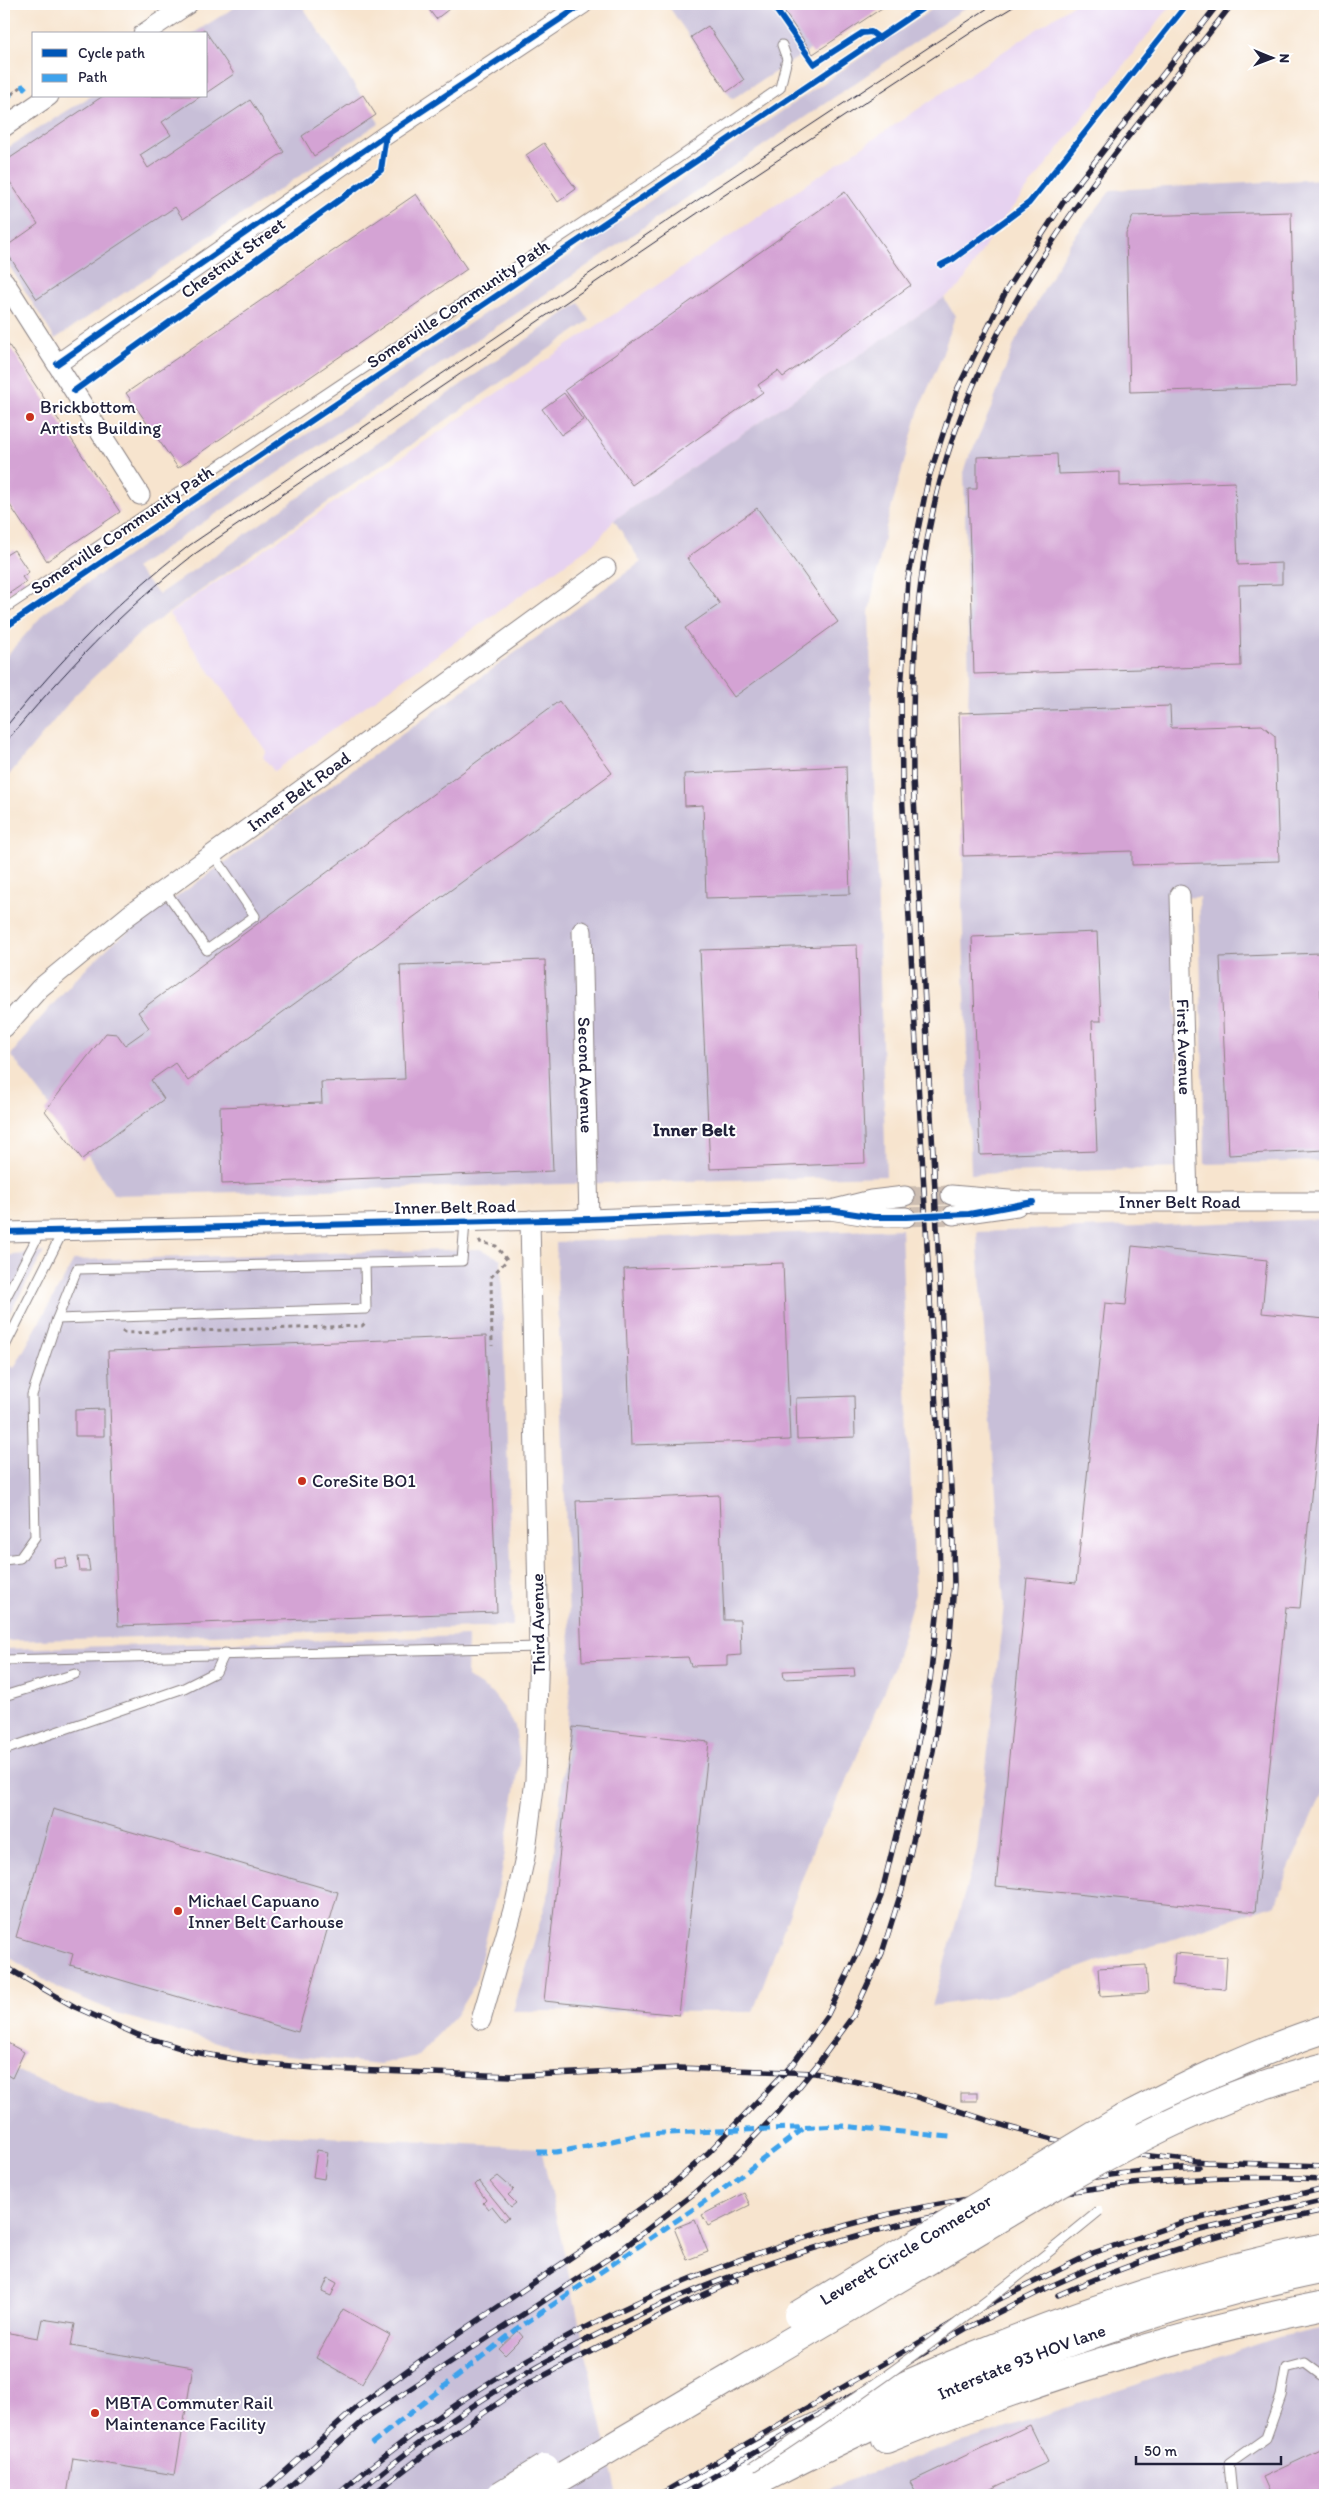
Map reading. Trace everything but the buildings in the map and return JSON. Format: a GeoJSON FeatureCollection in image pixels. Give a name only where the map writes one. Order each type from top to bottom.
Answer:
{"type":"FeatureCollection","features":[{"type":"Feature","properties":{"kind":"highway","name":"Leverett Circle Connector"},"geometry":{"type":"LineString","coordinates":[[501,2495],[1124,2118],[1229,2065],[1264,2050],[1325,2030]]}},
{"type":"Feature","properties":{"kind":"highway","name":"Leverett Circle Connector"},"geometry":{"type":"LineString","coordinates":[[531,2495],[1030,2200],[1138,2141],[1229,2099],[1325,2067]]}},
{"type":"Feature","properties":{"kind":"highway"},"geometry":{"type":"LineString","coordinates":[[685,2495],[815,2428],[1008,2342],[1158,2288],[1273,2257],[1325,2247]]}},
{"type":"Feature","properties":{"kind":"highway"},"geometry":{"type":"LineString","coordinates":[[724,2495],[952,2373],[1077,2323],[1206,2281],[1325,2253]]}},
{"type":"Feature","properties":{"kind":"highway","name":"Interstate 93 HOV lane"},"geometry":{"type":"LineString","coordinates":[[732,2495],[752,2481],[824,2448],[958,2388],[1074,2341],[1147,2315],[1210,2296],[1325,2269]]}},
{"type":"Feature","properties":{"kind":"highway"},"geometry":{"type":"LineString","coordinates":[[698,2495],[752,2481],[1093,2365],[1237,2324],[1325,2305]]}},
{"type":"Feature","properties":{"kind":"street"},"geometry":{"type":"LineString","coordinates":[[146,32],[188,4]]}},
{"type":"Feature","properties":{"kind":"street","name":"Chestnut Street"},"geometry":{"type":"LineString","coordinates":[[57,364],[386,136],[583,4]]}},
{"type":"Feature","properties":{"kind":"street"},"geometry":{"type":"LineString","coordinates":[[4,127],[46,98]]}},
{"type":"Feature","properties":{"kind":"street"},"geometry":{"type":"LineString","coordinates":[[4,281],[140,495]]}},
{"type":"Feature","properties":{"kind":"street","name":"Inner Belt Road"},"geometry":{"type":"LineString","coordinates":[[4,1028],[40,988],[164,889],[606,568]]}},
{"type":"Feature","properties":{"kind":"street","name":"First Avenue"},"geometry":{"type":"LineString","coordinates":[[1180,895],[1188,1201]]}},
{"type":"Feature","properties":{"kind":"street","name":"Second Avenue"},"geometry":{"type":"LineString","coordinates":[[582,931],[589,1219]]}},
{"type":"Feature","properties":{"kind":"street","name":"Inner Belt Road"},"geometry":{"type":"LineString","coordinates":[[951,1195],[1033,1202],[1325,1202]]}},
{"type":"Feature","properties":{"kind":"street","name":"Inner Belt Road"},"geometry":{"type":"LineString","coordinates":[[830,1210],[871,1200],[905,1196]]}},
{"type":"Feature","properties":{"kind":"street","name":"Inner Belt Road"},"geometry":{"type":"LineString","coordinates":[[952,1215],[990,1211],[1033,1202]]}},
{"type":"Feature","properties":{"kind":"street","name":"Inner Belt Road"},"geometry":{"type":"LineString","coordinates":[[4,1232],[589,1219],[830,1210],[874,1217],[906,1217]]}},
{"type":"Feature","properties":{"kind":"street","name":"Third Avenue"},"geometry":{"type":"LineString","coordinates":[[481,2020],[515,1903],[525,1857],[535,1780],[539,1647],[530,1220]]}},
{"type":"Feature","properties":{"kind":"lane"},"geometry":{"type":"LineString","coordinates":[[4,609],[612,203],[780,88],[787,59],[782,45]]}},
{"type":"Feature","properties":{"kind":"lane"},"geometry":{"type":"LineString","coordinates":[[164,889],[207,950],[255,916],[213,854]]}},
{"type":"Feature","properties":{"kind":"lane"},"geometry":{"type":"LineString","coordinates":[[4,1560],[20,1558],[35,1537],[32,1395],[57,1319],[77,1269],[462,1261],[472,1222]]}},
{"type":"Feature","properties":{"kind":"lane"},"geometry":{"type":"LineString","coordinates":[[4,1348],[63,1231]]}},
{"type":"Feature","properties":{"kind":"lane"},"geometry":{"type":"LineString","coordinates":[[4,1302],[40,1232]]}},
{"type":"Feature","properties":{"kind":"lane"},"geometry":{"type":"LineString","coordinates":[[57,1319],[366,1310],[365,1263]]}},
{"type":"Feature","properties":{"kind":"lane"},"geometry":{"type":"LineString","coordinates":[[4,1660],[224,1653],[539,1647]]}},
{"type":"Feature","properties":{"kind":"lane"},"geometry":{"type":"LineString","coordinates":[[4,1750],[184,1688],[216,1672],[224,1653]]}},
{"type":"Feature","properties":{"kind":"lane"},"geometry":{"type":"LineString","coordinates":[[4,1696],[74,1674]]}},
{"type":"Feature","properties":{"kind":"lane"},"geometry":{"type":"LineString","coordinates":[[752,2481],[824,2421],[1002,2289],[1099,2211]]}},
{"type":"Feature","properties":{"kind":"lane"},"geometry":{"type":"LineString","coordinates":[[1232,2495],[1229,2464],[1266,2438],[1281,2396],[1286,2368],[1305,2363],[1325,2378]]}},
{"type":"Feature","properties":{"kind":"path"},"geometry":{"type":"LineString","coordinates":[[12,94],[21,87]]}},
{"type":"Feature","properties":{"kind":"path"},"geometry":{"type":"LineString","coordinates":[[472,1222],[480,1242],[496,1246],[507,1260],[491,1277],[492,1346]]}},
{"type":"Feature","properties":{"kind":"shaded area"},"geometry":{"type":"Polygon","coordinates":[[[240,4],[301,4],[379,123],[55,339],[4,257],[4,150],[88,98],[208,98],[208,32],[195,32],[240,4]]]}},
{"type":"Feature","properties":{"kind":"shaded area"},"geometry":{"type":"Polygon","coordinates":[[[667,4],[883,4],[732,99],[667,4]]]}},
{"type":"Feature","properties":{"kind":"shaded area"},"geometry":{"type":"Polygon","coordinates":[[[940,4],[971,4],[556,287],[135,568],[159,594],[579,303],[589,321],[141,632],[76,694],[4,781],[4,659],[46,611],[940,4]]]}},
{"type":"Feature","properties":{"kind":"shaded area"},"geometry":{"type":"Polygon","coordinates":[[[1074,4],[1172,4],[997,227],[961,285],[614,520],[597,541],[274,771],[263,757],[266,751],[169,614],[1074,4]]]}},
{"type":"Feature","properties":{"kind":"shaded area"},"geometry":{"type":"Polygon","coordinates":[[[1325,179],[1325,1161],[1205,1164],[1199,897],[1172,898],[1181,1168],[971,1174],[962,904],[969,679],[964,469],[992,406],[1015,342],[1070,243],[1111,190],[1325,179]]]}},
{"type":"Feature","properties":{"kind":"shaded area"},"geometry":{"type":"Polygon","coordinates":[[[944,298],[955,316],[941,359],[919,409],[886,527],[869,612],[886,1176],[114,1195],[87,1154],[11,1055],[31,1029],[79,975],[113,943],[641,562],[614,520],[944,298]]]}},
{"type":"Feature","properties":{"kind":"shaded area"},"geometry":{"type":"Polygon","coordinates":[[[1325,1219],[1325,1786],[1287,1873],[1276,1904],[1162,1943],[1096,1962],[1005,1995],[932,2006],[977,1850],[1004,1604],[977,1232],[1325,1219]]]}},
{"type":"Feature","properties":{"kind":"shaded area"},"geometry":{"type":"Polygon","coordinates":[[[901,1229],[915,1594],[894,1666],[846,1783],[817,1838],[753,2012],[513,2011],[550,1889],[564,1767],[571,1677],[556,1242],[901,1229]]]}},
{"type":"Feature","properties":{"kind":"shaded area"},"geometry":{"type":"Polygon","coordinates":[[[480,1249],[501,1259],[513,1626],[4,1641],[4,1363],[14,1368],[74,1260],[480,1249]]]}},
{"type":"Feature","properties":{"kind":"shaded area"},"geometry":{"type":"Polygon","coordinates":[[[44,1252],[4,1323],[4,1256],[44,1252]]]}},
{"type":"Feature","properties":{"kind":"shaded area"},"geometry":{"type":"Polygon","coordinates":[[[468,1636],[467,1677],[492,1693],[504,1708],[515,1726],[520,1761],[501,1876],[475,1984],[456,2015],[418,2056],[380,2064],[247,2051],[124,2016],[56,1987],[4,1954],[4,1649],[468,1636]]]}},
{"type":"Feature","properties":{"kind":"shaded area"},"geometry":{"type":"Polygon","coordinates":[[[4,2065],[63,2091],[96,2103],[188,2125],[250,2133],[541,2148],[617,2495],[4,2495],[4,2065]]]}},
{"type":"Feature","properties":{"kind":"shaded area"},"geometry":{"type":"Polygon","coordinates":[[[1325,2327],[1325,2495],[820,2495],[845,2481],[1279,2337],[1325,2327]]]}},
{"type":"Feature","properties":{"kind":"tunnel"},"geometry":{"type":"LineString","coordinates":[[905,1196],[951,1195]]}},
{"type":"Feature","properties":{"kind":"tunnel"},"geometry":{"type":"LineString","coordinates":[[906,1217],[953,1215]]}},
{"type":"Feature","properties":{"kind":"tram line"},"geometry":{"type":"LineString","coordinates":[[4,729],[91,631],[163,566],[190,545],[708,193],[994,4]]}},
{"type":"Feature","properties":{"kind":"tram line"},"geometry":{"type":"LineString","coordinates":[[4,744],[94,643],[143,597],[196,553],[714,202],[972,32],[1018,4]]}},
{"type":"Feature","properties":{"kind":"railway"},"geometry":{"type":"LineString","coordinates":[[259,2495],[357,2407],[445,2343],[607,2233],[666,2190],[709,2152],[792,2065],[827,2016],[860,1949],[881,1896],[915,1758],[930,1681],[940,1588],[938,1444],[902,791],[901,691],[908,579],[928,480],[958,388],[1007,289],[1064,201],[1218,4]]}},
{"type":"Feature","properties":{"kind":"railway"},"geometry":{"type":"LineString","coordinates":[[280,2495],[369,2416],[621,2250],[693,2194],[739,2153],[780,2110],[817,2065],[853,2016],[882,1953],[903,1886],[933,1751],[949,1649],[954,1584],[952,1508],[913,779],[916,629],[931,518],[940,481],[962,414],[990,350],[1023,288],[1061,229],[1102,171],[1232,4]]}},
{"type":"Feature","properties":{"kind":"railway"},"geometry":{"type":"LineString","coordinates":[[4,1966],[75,2007],[138,2035],[194,2052],[256,2063],[326,2069],[512,2076],[679,2068],[815,2073],[895,2090],[1008,2127],[1094,2150],[1206,2162],[1325,2166]]}},
{"type":"Feature","properties":{"kind":"railway"},"geometry":{"type":"LineString","coordinates":[[337,2495],[397,2446],[460,2401],[526,2361],[593,2324],[663,2291],[735,2262],[808,2237],[908,2210],[1093,2177],[1199,2167]]}},
{"type":"Feature","properties":{"kind":"railway"},"geometry":{"type":"LineString","coordinates":[[355,2495],[421,2442],[491,2394],[564,2352],[639,2314],[717,2282],[796,2254],[878,2230],[960,2211],[1051,2194],[1142,2183],[1187,2180],[1233,2178],[1325,2179]]}},
{"type":"Feature","properties":{"kind":"railway"},"geometry":{"type":"LineString","coordinates":[[659,2495],[961,2318],[1093,2253],[1184,2222],[1325,2188]]}},
{"type":"Feature","properties":{"kind":"railway"},"geometry":{"type":"LineString","coordinates":[[682,2495],[967,2328],[1053,2285],[1098,2265],[1188,2233],[1325,2200]]}},
{"type":"Feature","properties":{"kind":"railway"},"geometry":{"type":"LineString","coordinates":[[1058,2295],[1156,2256],[1223,2235],[1325,2211]]}},
{"type":"Feature","properties":{"kind":"railway"},"geometry":{"type":"LineString","coordinates":[[372,2495],[430,2450],[520,2388],[679,2306],[736,2280]]}},
{"type":"Feature","properties":{"kind":"marked path"},"geometry":{"type":"LineString","coordinates":[[21,87],[23,86],[26,89]]}},
{"type":"Feature","properties":{"kind":"marked path"},"geometry":{"type":"LineString","coordinates":[[7,95],[12,94]]}},
{"type":"Feature","properties":{"kind":"marked path"},"geometry":{"type":"LineString","coordinates":[[537,2152],[556,2152],[586,2147],[642,2134],[843,2126],[950,2137]]}},
{"type":"Feature","properties":{"kind":"marked path"},"geometry":{"type":"LineString","coordinates":[[371,2444],[517,2329],[723,2189],[803,2129]]}},
{"type":"Feature","properties":{"kind":"cycle path"},"geometry":{"type":"LineString","coordinates":[[57,364],[386,135],[583,4]]}},
{"type":"Feature","properties":{"kind":"cycle path"},"geometry":{"type":"LineString","coordinates":[[772,4],[814,64],[862,33],[871,32],[879,38]]}},
{"type":"Feature","properties":{"kind":"cycle path","name":"Somerville Community Path"},"geometry":{"type":"LineString","coordinates":[[4,628],[929,4]]}},
{"type":"Feature","properties":{"kind":"cycle path"},"geometry":{"type":"LineString","coordinates":[[941,265],[953,259],[1029,203],[1187,4]]}},
{"type":"Feature","properties":{"kind":"cycle path"},"geometry":{"type":"LineString","coordinates":[[74,391],[381,170],[386,135]]}},
{"type":"Feature","properties":{"kind":"cycle path"},"geometry":{"type":"LineString","coordinates":[[4,1232],[589,1219],[830,1210],[874,1217],[906,1217],[969,1214],[1033,1202]]}},
{"type":"Feature","properties":{"kind":"place","name":"Brickbottom Artists Building"},"geometry":{"type":"Point","coordinates":[30,417]}},
{"type":"Feature","properties":{"kind":"place","name":"CoreSite BO1"},"geometry":{"type":"Point","coordinates":[302,1481]}},
{"type":"Feature","properties":{"kind":"place","name":"Michael Capuano Inner Belt Carhouse"},"geometry":{"type":"Point","coordinates":[178,1911]}},
{"type":"Feature","properties":{"kind":"place","name":"MBTA Commuter Rail Maintenance Facility"},"geometry":{"type":"Point","coordinates":[95,2413]}},
{"type":"Feature","properties":{"kind":"district","name":"Inner Belt"},"geometry":{"type":"Point","coordinates":[694,1129]}}]}
